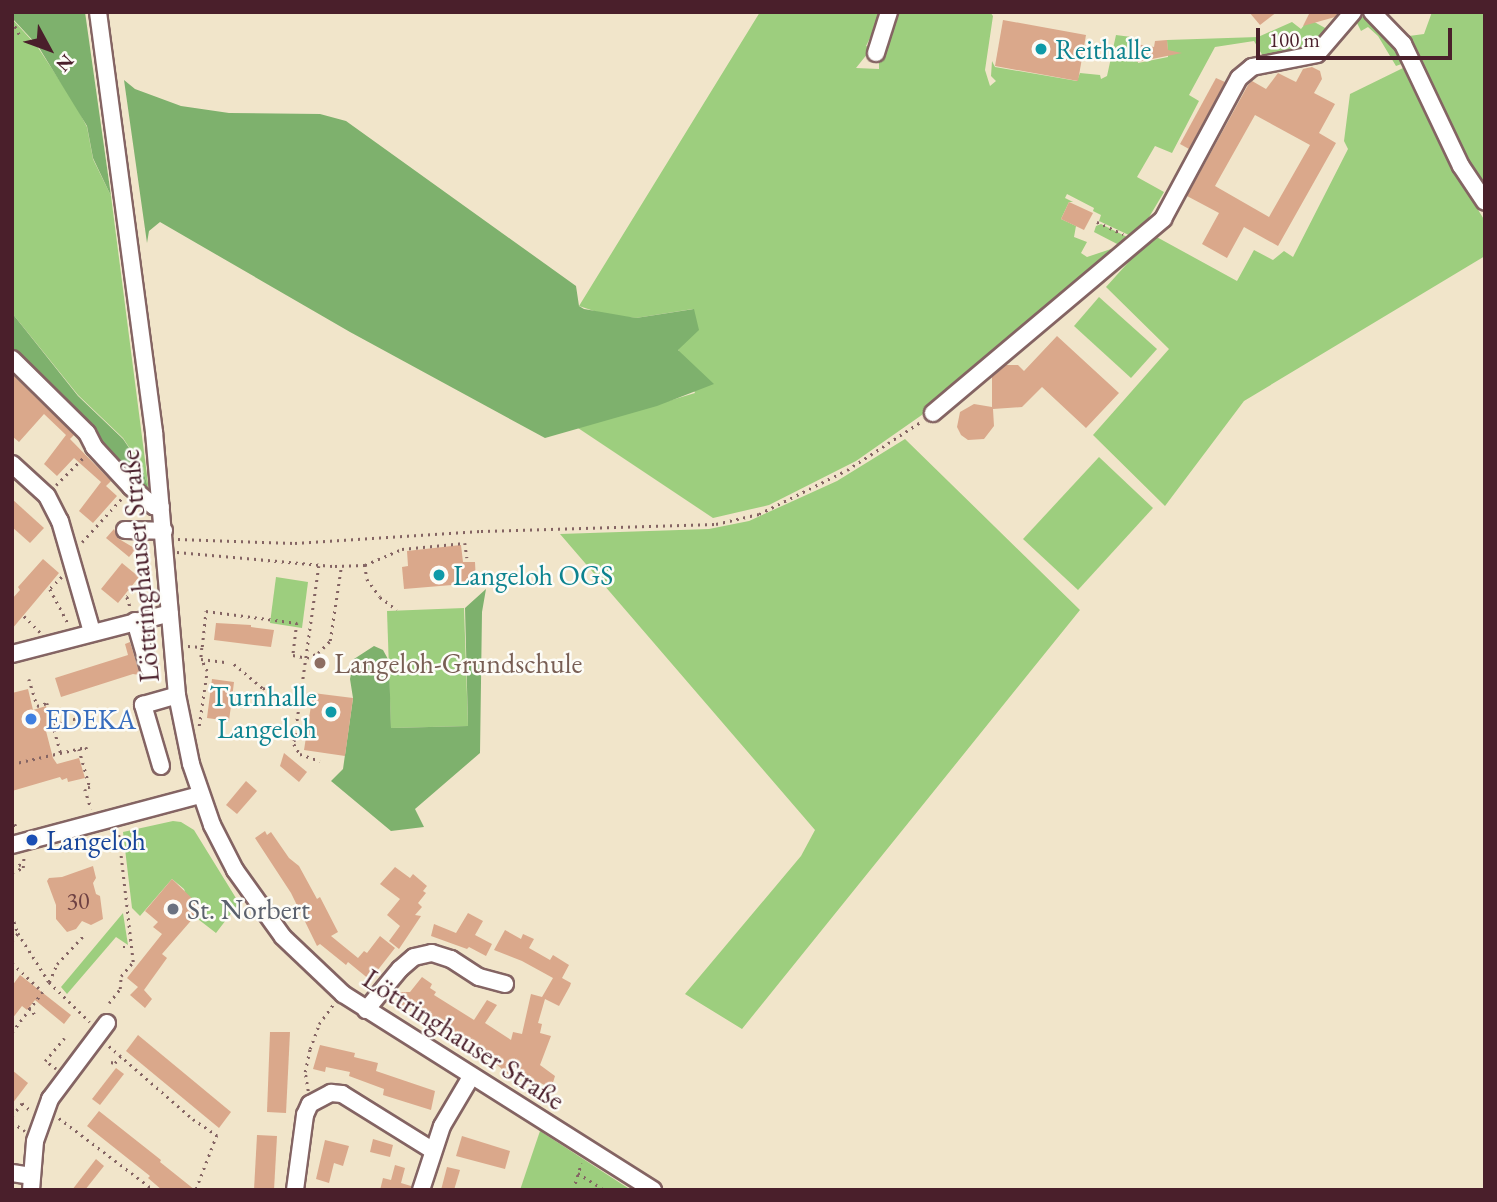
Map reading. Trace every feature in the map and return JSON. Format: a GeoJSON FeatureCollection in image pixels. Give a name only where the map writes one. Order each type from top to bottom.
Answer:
{"type":"FeatureCollection","features":[{"type":"Feature","properties":{"kind":"street","name":"Löttringhauser Straße"},"geometry":{"type":"LineString","coordinates":[[98,12],[142,322],[182,731],[200,795],[223,848],[248,890],[284,937],[343,994],[653,1190]]}},
{"type":"Feature","properties":{"kind":"street"},"geometry":{"type":"LineString","coordinates":[[876,53],[889,12]]}},
{"type":"Feature","properties":{"kind":"street"},"geometry":{"type":"LineString","coordinates":[[933,413],[1103,271],[1134,240],[1163,219],[1239,78],[1252,67],[1317,54],[1353,12]]}},
{"type":"Feature","properties":{"kind":"street"},"geometry":{"type":"LineString","coordinates":[[1372,12],[1404,44],[1461,166],[1485,202]]}},
{"type":"Feature","properties":{"kind":"street"},"geometry":{"type":"LineString","coordinates":[[12,359],[87,433],[94,446],[131,487],[153,506],[161,507]]}},
{"type":"Feature","properties":{"kind":"street"},"geometry":{"type":"LineString","coordinates":[[12,464],[47,496],[60,521],[93,632]]}},
{"type":"Feature","properties":{"kind":"street"},"geometry":{"type":"LineString","coordinates":[[125,530],[164,540]]}},
{"type":"Feature","properties":{"kind":"street"},"geometry":{"type":"LineString","coordinates":[[12,654],[93,632],[133,616],[170,613]]}},
{"type":"Feature","properties":{"kind":"street"},"geometry":{"type":"LineString","coordinates":[[133,616],[149,669]]}},
{"type":"Feature","properties":{"kind":"street"},"geometry":{"type":"LineString","coordinates":[[161,766],[143,705],[177,695]]}},
{"type":"Feature","properties":{"kind":"street"},"geometry":{"type":"LineString","coordinates":[[18,843],[200,795]]}},
{"type":"Feature","properties":{"kind":"street"},"geometry":{"type":"LineString","coordinates":[[366,1010],[400,969],[414,957],[432,953],[451,959],[479,977],[505,984]]}},
{"type":"Feature","properties":{"kind":"street"},"geometry":{"type":"LineString","coordinates":[[12,1173],[31,1183],[35,1141],[50,1099],[104,1032]]}},
{"type":"Feature","properties":{"kind":"street"},"geometry":{"type":"LineString","coordinates":[[421,1190],[432,1150],[471,1077]]}},
{"type":"Feature","properties":{"kind":"street"},"geometry":{"type":"LineString","coordinates":[[295,1190],[305,1115],[310,1104],[331,1093],[342,1094],[432,1150]]}},
{"type":"Feature","properties":{"kind":"path"},"geometry":{"type":"LineString","coordinates":[[12,20],[21,38]]}},
{"type":"Feature","properties":{"kind":"path"},"geometry":{"type":"LineString","coordinates":[[1097,222],[1134,240]]}},
{"type":"Feature","properties":{"kind":"path"},"geometry":{"type":"LineString","coordinates":[[164,540],[295,543],[481,531],[716,524],[759,514],[812,488],[894,441],[933,413]]}},
{"type":"Feature","properties":{"kind":"path"},"geometry":{"type":"LineString","coordinates":[[52,490],[94,446]]}},
{"type":"Feature","properties":{"kind":"path"},"geometry":{"type":"LineString","coordinates":[[77,547],[131,487]]}},
{"type":"Feature","properties":{"kind":"path"},"geometry":{"type":"LineString","coordinates":[[164,540],[319,566],[365,565],[402,549],[465,543],[467,558]]}},
{"type":"Feature","properties":{"kind":"path"},"geometry":{"type":"LineString","coordinates":[[71,627],[50,589],[73,565]]}},
{"type":"Feature","properties":{"kind":"path"},"geometry":{"type":"LineString","coordinates":[[365,565],[368,579],[380,597],[397,610]]}},
{"type":"Feature","properties":{"kind":"path"},"geometry":{"type":"LineString","coordinates":[[319,566],[294,744],[297,750],[310,760],[320,761]]}},
{"type":"Feature","properties":{"kind":"path"},"geometry":{"type":"LineString","coordinates":[[182,731],[201,725],[207,671],[201,659],[206,611],[298,623],[293,656],[307,658],[318,653],[330,641],[342,566]]}},
{"type":"Feature","properties":{"kind":"path"},"geometry":{"type":"LineString","coordinates":[[130,588],[133,591],[127,597],[133,616]]}},
{"type":"Feature","properties":{"kind":"path"},"geometry":{"type":"LineString","coordinates":[[24,616],[39,629],[41,635]]}},
{"type":"Feature","properties":{"kind":"path"},"geometry":{"type":"LineString","coordinates":[[246,616],[246,624]]}},
{"type":"Feature","properties":{"kind":"path"},"geometry":{"type":"LineString","coordinates":[[181,645],[202,647]]}},
{"type":"Feature","properties":{"kind":"path"},"geometry":{"type":"LineString","coordinates":[[201,659],[225,662]]}},
{"type":"Feature","properties":{"kind":"path"},"geometry":{"type":"LineString","coordinates":[[234,664],[263,688],[280,696],[301,700]]}},
{"type":"Feature","properties":{"kind":"path"},"geometry":{"type":"LineString","coordinates":[[29,679],[37,706],[47,703],[61,754]]}},
{"type":"Feature","properties":{"kind":"path"},"geometry":{"type":"LineString","coordinates":[[53,725],[77,718],[79,724]]}},
{"type":"Feature","properties":{"kind":"path"},"geometry":{"type":"LineString","coordinates":[[298,725],[308,726]]}},
{"type":"Feature","properties":{"kind":"path"},"geometry":{"type":"LineString","coordinates":[[12,764],[54,752],[61,754],[86,747],[88,753]]}},
{"type":"Feature","properties":{"kind":"path"},"geometry":{"type":"LineString","coordinates":[[79,749],[90,787]]}},
{"type":"Feature","properties":{"kind":"path"},"geometry":{"type":"LineString","coordinates":[[90,808],[85,789],[97,786]]}},
{"type":"Feature","properties":{"kind":"path"},"geometry":{"type":"LineString","coordinates":[[12,825],[15,824],[23,868],[12,872]]}},
{"type":"Feature","properties":{"kind":"path"},"geometry":{"type":"LineString","coordinates":[[109,1003],[120,989],[121,975],[133,961],[118,830]]}},
{"type":"Feature","properties":{"kind":"path"},"geometry":{"type":"LineString","coordinates":[[12,867],[22,864]]}},
{"type":"Feature","properties":{"kind":"path"},"geometry":{"type":"LineString","coordinates":[[12,889],[15,899],[12,902]]}},
{"type":"Feature","properties":{"kind":"path"},"geometry":{"type":"LineString","coordinates":[[12,915],[18,933],[49,982],[104,1032],[121,1055],[193,1119],[217,1135],[196,1190]]}},
{"type":"Feature","properties":{"kind":"path"},"geometry":{"type":"LineString","coordinates":[[12,941],[18,933]]}},
{"type":"Feature","properties":{"kind":"path"},"geometry":{"type":"LineString","coordinates":[[49,982],[57,964],[86,933]]}},
{"type":"Feature","properties":{"kind":"path"},"geometry":{"type":"LineString","coordinates":[[123,947],[131,947]]}},
{"type":"Feature","properties":{"kind":"path"},"geometry":{"type":"LineString","coordinates":[[12,963],[43,992],[12,1032]]}},
{"type":"Feature","properties":{"kind":"path"},"geometry":{"type":"LineString","coordinates":[[310,1104],[305,1072],[310,1049],[319,1024],[343,994]]}},
{"type":"Feature","properties":{"kind":"path"},"geometry":{"type":"LineString","coordinates":[[30,1008],[36,1016]]}},
{"type":"Feature","properties":{"kind":"path"},"geometry":{"type":"LineString","coordinates":[[56,1069],[45,1061],[64,1038]]}},
{"type":"Feature","properties":{"kind":"path"},"geometry":{"type":"LineString","coordinates":[[111,1062],[115,1063],[121,1055]]}},
{"type":"Feature","properties":{"kind":"path"},"geometry":{"type":"LineString","coordinates":[[12,1116],[22,1103],[33,1112]]}},
{"type":"Feature","properties":{"kind":"path"},"geometry":{"type":"LineString","coordinates":[[54,1114],[154,1190]]}},
{"type":"Feature","properties":{"kind":"path"},"geometry":{"type":"LineString","coordinates":[[12,1122],[28,1133]]}},
{"type":"Feature","properties":{"kind":"path"},"geometry":{"type":"LineString","coordinates":[[573,1190],[582,1162]]}},
{"type":"Feature","properties":{"kind":"path"},"geometry":{"type":"LineString","coordinates":[[578,1173],[604,1190]]}},
{"type":"Feature","properties":{"kind":"green space"},"geometry":{"type":"Polygon","coordinates":[[[12,12],[85,12],[111,196],[93,158],[87,126],[38,46],[12,18],[12,12]]]}},
{"type":"Feature","properties":{"kind":"green space"},"geometry":{"type":"Polygon","coordinates":[[[760,12],[883,12],[866,46],[872,48],[856,68],[879,69],[879,54],[891,12],[990,12],[993,16],[985,70],[990,86],[996,81],[991,76],[992,61],[995,67],[1077,81],[1080,73],[1100,75],[1101,79],[1107,76],[1116,35],[1139,38],[1138,63],[1168,57],[1167,40],[1258,37],[1292,22],[1301,29],[1309,19],[1327,29],[1307,49],[1264,58],[1254,41],[1215,47],[1189,95],[1199,101],[1172,153],[1155,146],[1137,177],[1164,192],[1145,224],[1131,236],[1099,221],[1101,215],[1093,211],[1094,208],[1067,194],[1065,198],[1073,202],[1069,202],[1061,219],[1076,226],[1074,237],[1087,242],[1081,253],[1087,257],[1111,249],[1115,252],[929,410],[856,461],[769,505],[713,518],[578,428],[695,393],[678,349],[693,309],[636,318],[606,315],[579,306],[760,12]]]}},
{"type":"Feature","properties":{"kind":"green space"},"geometry":{"type":"Polygon","coordinates":[[[1432,12],[1485,12],[1485,186],[1457,140],[1409,36],[1424,34],[1432,12]]]}},
{"type":"Feature","properties":{"kind":"green space"},"geometry":{"type":"Polygon","coordinates":[[[1362,17],[1372,19],[1388,33],[1407,62],[1396,66],[1378,36],[1368,27],[1361,31],[1357,23],[1362,17]]]}},
{"type":"Feature","properties":{"kind":"green space"},"geometry":{"type":"Polygon","coordinates":[[[12,19],[37,46],[75,104],[87,127],[93,159],[111,196],[149,491],[142,467],[123,438],[78,395],[12,313],[12,19]]]}},
{"type":"Feature","properties":{"kind":"green space"},"geometry":{"type":"Polygon","coordinates":[[[1403,68],[1446,158],[1485,221],[1485,256],[1244,401],[1165,506],[1093,435],[1169,349],[1106,287],[1153,235],[1237,281],[1254,250],[1273,260],[1284,251],[1293,257],[1348,149],[1344,141],[1350,94],[1403,68]]]}},
{"type":"Feature","properties":{"kind":"green space"},"geometry":{"type":"Polygon","coordinates":[[[124,80],[135,89],[181,106],[229,113],[320,114],[346,121],[576,286],[579,306],[584,309],[636,318],[694,309],[699,330],[678,350],[714,384],[657,406],[545,438],[350,332],[160,222],[149,231],[147,243],[124,80]]]}},
{"type":"Feature","properties":{"kind":"green space"},"geometry":{"type":"Polygon","coordinates":[[[1101,224],[1129,238],[1121,246],[1094,232],[1096,226],[1101,224]]]}},
{"type":"Feature","properties":{"kind":"green space"},"geometry":{"type":"Polygon","coordinates":[[[1099,297],[1157,349],[1131,378],[1074,326],[1099,297]]]}},
{"type":"Feature","properties":{"kind":"green space"},"geometry":{"type":"Polygon","coordinates":[[[12,313],[78,396],[123,439],[142,467],[151,498],[12,357],[12,313]]]}},
{"type":"Feature","properties":{"kind":"green space"},"geometry":{"type":"Polygon","coordinates":[[[905,439],[1080,610],[742,1029],[685,994],[801,856],[815,830],[560,534],[709,529],[749,521],[837,481],[905,439]]]}},
{"type":"Feature","properties":{"kind":"green space"},"geometry":{"type":"Polygon","coordinates":[[[1099,457],[1153,508],[1078,590],[1023,539],[1099,457]]]}},
{"type":"Feature","properties":{"kind":"green space"},"geometry":{"type":"Polygon","coordinates":[[[276,577],[308,582],[302,628],[270,623],[276,577]]]}},
{"type":"Feature","properties":{"kind":"green space"},"geometry":{"type":"Polygon","coordinates":[[[486,589],[482,612],[480,753],[415,809],[424,827],[391,831],[331,781],[343,769],[353,698],[350,679],[354,659],[374,646],[383,650],[389,661],[391,728],[468,726],[465,608],[486,589]]]}},
{"type":"Feature","properties":{"kind":"green space"},"geometry":{"type":"Polygon","coordinates":[[[464,608],[468,726],[391,728],[387,611],[464,608]]]}},
{"type":"Feature","properties":{"kind":"green space"},"geometry":{"type":"Polygon","coordinates":[[[173,821],[181,822],[194,830],[239,903],[216,933],[194,916],[184,889],[172,879],[140,916],[132,908],[123,832],[173,821]]]}},
{"type":"Feature","properties":{"kind":"green space"},"geometry":{"type":"Polygon","coordinates":[[[123,913],[128,945],[116,937],[67,994],[61,987],[123,913]]]}},
{"type":"Feature","properties":{"kind":"green space"},"geometry":{"type":"Polygon","coordinates":[[[540,1131],[631,1190],[520,1190],[540,1131]]]}},
{"type":"Feature","properties":{"kind":"building"},"geometry":{"type":"Polygon","coordinates":[[[1249,12],[1277,12],[1260,25],[1249,12]]]}},
{"type":"Feature","properties":{"kind":"building"},"geometry":{"type":"Polygon","coordinates":[[[1310,12],[1339,12],[1335,17],[1303,26],[1310,12]]]}},
{"type":"Feature","properties":{"kind":"building","name":"Reithalle"},"geometry":{"type":"Polygon","coordinates":[[[1003,20],[1086,35],[1078,81],[995,66],[1003,20]]]}},
{"type":"Feature","properties":{"kind":"building"},"geometry":{"type":"Polygon","coordinates":[[[1167,40],[1168,50],[1182,53],[1137,62],[1136,44],[1154,47],[1155,41],[1167,40]]]}},
{"type":"Feature","properties":{"kind":"building"},"geometry":{"type":"Polygon","coordinates":[[[1312,67],[1320,71],[1322,79],[1314,93],[1335,104],[1319,133],[1336,143],[1278,246],[1244,227],[1227,258],[1202,244],[1219,213],[1187,196],[1248,85],[1252,81],[1266,89],[1278,73],[1296,82],[1303,69],[1312,67]],[[1255,115],[1215,186],[1269,217],[1310,145],[1255,115]]]}},
{"type":"Feature","properties":{"kind":"building"},"geometry":{"type":"Polygon","coordinates":[[[1216,78],[1225,82],[1189,149],[1180,144],[1216,78]]]}},
{"type":"Feature","properties":{"kind":"building"},"geometry":{"type":"Polygon","coordinates":[[[1069,202],[1093,213],[1084,230],[1061,219],[1069,202]]]}},
{"type":"Feature","properties":{"kind":"building"},"geometry":{"type":"Polygon","coordinates":[[[1057,336],[1119,393],[1086,428],[1042,387],[1022,407],[993,409],[994,426],[984,439],[968,440],[961,435],[957,427],[960,412],[974,404],[992,407],[992,377],[1006,365],[1018,365],[1024,371],[1057,336]]]}},
{"type":"Feature","properties":{"kind":"building"},"geometry":{"type":"Polygon","coordinates":[[[12,374],[74,435],[70,439],[111,481],[106,486],[117,496],[93,523],[79,511],[101,482],[74,458],[57,476],[44,464],[66,435],[44,414],[19,442],[12,436],[12,374]]]}},
{"type":"Feature","properties":{"kind":"building"},"geometry":{"type":"Polygon","coordinates":[[[12,499],[44,528],[30,543],[12,527],[12,499]]]}},
{"type":"Feature","properties":{"kind":"building"},"geometry":{"type":"Polygon","coordinates":[[[114,529],[119,539],[136,549],[129,557],[106,538],[114,529]]]}},
{"type":"Feature","properties":{"kind":"building","name":"Langeloh OGS"},"geometry":{"type":"Polygon","coordinates":[[[461,545],[463,562],[475,562],[476,583],[404,589],[402,567],[408,566],[407,551],[461,545]]]}},
{"type":"Feature","properties":{"kind":"building"},"geometry":{"type":"Polygon","coordinates":[[[43,559],[59,573],[12,629],[12,599],[20,590],[18,587],[43,559]]]}},
{"type":"Feature","properties":{"kind":"building"},"geometry":{"type":"Polygon","coordinates":[[[122,563],[139,577],[118,603],[101,589],[122,563]]]}},
{"type":"Feature","properties":{"kind":"building"},"geometry":{"type":"Polygon","coordinates":[[[216,623],[251,625],[274,630],[271,647],[214,640],[216,623]]]}},
{"type":"Feature","properties":{"kind":"building"},"geometry":{"type":"Polygon","coordinates":[[[130,642],[140,675],[133,674],[61,697],[55,678],[128,655],[125,644],[130,642]]]}},
{"type":"Feature","properties":{"kind":"building"},"geometry":{"type":"Polygon","coordinates":[[[212,679],[234,682],[229,721],[207,718],[212,679]]]}},
{"type":"Feature","properties":{"kind":"building"},"geometry":{"type":"Polygon","coordinates":[[[28,689],[33,710],[46,706],[52,729],[46,731],[53,758],[57,764],[79,758],[85,778],[68,782],[67,778],[62,780],[60,777],[12,791],[12,693],[28,689]]]}},
{"type":"Feature","properties":{"kind":"building","name":"Turnhalle Langeloh"},"geometry":{"type":"Polygon","coordinates":[[[313,693],[353,698],[345,756],[304,750],[313,693]]]}},
{"type":"Feature","properties":{"kind":"building"},"geometry":{"type":"Polygon","coordinates":[[[284,753],[307,772],[299,782],[280,766],[284,753]]]}},
{"type":"Feature","properties":{"kind":"building"},"geometry":{"type":"Polygon","coordinates":[[[246,781],[257,791],[237,814],[226,805],[246,781]]]}},
{"type":"Feature","properties":{"kind":"building"},"geometry":{"type":"Polygon","coordinates":[[[265,831],[267,835],[271,832],[289,858],[299,866],[317,899],[320,897],[338,932],[331,936],[358,958],[364,951],[367,953],[380,936],[395,948],[370,980],[320,944],[317,946],[291,893],[255,838],[265,831]]]}},
{"type":"Feature","properties":{"kind":"building"},"geometry":{"type":"Polygon","coordinates":[[[93,866],[96,878],[93,883],[96,894],[100,896],[103,919],[91,925],[82,921],[76,929],[67,932],[56,919],[56,905],[47,881],[49,878],[62,877],[93,866]]]}},
{"type":"Feature","properties":{"kind":"building"},"geometry":{"type":"Polygon","coordinates":[[[395,867],[410,878],[413,874],[427,886],[423,891],[426,893],[418,903],[422,907],[415,915],[421,916],[399,949],[389,941],[400,926],[387,915],[400,899],[380,884],[395,867]]]}},
{"type":"Feature","properties":{"kind":"building"},"geometry":{"type":"Polygon","coordinates":[[[172,879],[202,908],[162,954],[167,958],[144,990],[152,999],[145,1008],[130,995],[138,987],[127,978],[162,934],[153,927],[158,922],[145,911],[172,879]]]}},
{"type":"Feature","properties":{"kind":"building"},"geometry":{"type":"Polygon","coordinates":[[[468,913],[483,921],[475,935],[492,944],[486,956],[469,947],[467,949],[431,936],[434,924],[456,933],[468,913]]]}},
{"type":"Feature","properties":{"kind":"building"},"geometry":{"type":"Polygon","coordinates":[[[505,930],[521,939],[523,934],[534,939],[529,948],[550,960],[553,955],[569,965],[562,978],[571,983],[570,986],[559,1006],[545,999],[538,1023],[542,1024],[540,1033],[551,1036],[540,1065],[555,1076],[551,1089],[539,1082],[537,1085],[511,1068],[509,1075],[496,1064],[499,1061],[433,1019],[412,1006],[400,1006],[400,992],[410,992],[422,977],[432,984],[430,988],[436,992],[434,995],[474,1020],[487,1000],[497,1005],[485,1023],[511,1040],[513,1032],[522,1034],[531,994],[542,997],[553,978],[494,950],[505,930]]]}},
{"type":"Feature","properties":{"kind":"building"},"geometry":{"type":"Polygon","coordinates":[[[20,975],[71,1015],[64,1024],[35,1000],[27,1010],[22,1006],[12,1019],[12,986],[20,975]]]}},
{"type":"Feature","properties":{"kind":"building"},"geometry":{"type":"Polygon","coordinates":[[[270,1032],[290,1032],[286,1113],[267,1112],[270,1032]]]}},
{"type":"Feature","properties":{"kind":"building"},"geometry":{"type":"Polygon","coordinates":[[[138,1035],[231,1112],[219,1128],[126,1051],[138,1035]]]}},
{"type":"Feature","properties":{"kind":"building"},"geometry":{"type":"Polygon","coordinates":[[[320,1045],[355,1053],[354,1057],[378,1063],[376,1071],[435,1091],[431,1110],[383,1095],[384,1089],[349,1076],[350,1072],[326,1067],[325,1072],[313,1069],[320,1045]]]}},
{"type":"Feature","properties":{"kind":"building"},"geometry":{"type":"Polygon","coordinates":[[[116,1068],[124,1074],[100,1105],[92,1099],[116,1068]]]}},
{"type":"Feature","properties":{"kind":"building"},"geometry":{"type":"Polygon","coordinates":[[[12,1070],[28,1083],[12,1104],[12,1070]]]}},
{"type":"Feature","properties":{"kind":"building"},"geometry":{"type":"Polygon","coordinates":[[[99,1111],[195,1190],[162,1190],[148,1178],[150,1176],[87,1126],[99,1111]]]}},
{"type":"Feature","properties":{"kind":"building"},"geometry":{"type":"Polygon","coordinates":[[[257,1135],[277,1136],[274,1190],[254,1190],[257,1135]]]}},
{"type":"Feature","properties":{"kind":"building"},"geometry":{"type":"Polygon","coordinates":[[[462,1136],[510,1151],[505,1169],[456,1156],[462,1136]]]}},
{"type":"Feature","properties":{"kind":"building"},"geometry":{"type":"Polygon","coordinates":[[[373,1139],[393,1145],[390,1157],[370,1152],[373,1139]]]}},
{"type":"Feature","properties":{"kind":"building"},"geometry":{"type":"Polygon","coordinates":[[[325,1140],[349,1146],[343,1166],[334,1163],[329,1183],[316,1179],[325,1140]]]}},
{"type":"Feature","properties":{"kind":"building"},"geometry":{"type":"Polygon","coordinates":[[[96,1159],[104,1166],[85,1190],[72,1190],[96,1159]]]}},
{"type":"Feature","properties":{"kind":"building"},"geometry":{"type":"Polygon","coordinates":[[[395,1165],[405,1168],[401,1183],[411,1186],[411,1190],[380,1190],[383,1178],[391,1180],[395,1165]]]}},
{"type":"Feature","properties":{"kind":"building"},"geometry":{"type":"Polygon","coordinates":[[[447,1167],[460,1170],[454,1190],[441,1190],[447,1167]]]}},
{"type":"Feature","properties":{"kind":"place","name":"Reithalle"},"geometry":{"type":"Point","coordinates":[1041,49]}},
{"type":"Feature","properties":{"kind":"place","name":"Langeloh OGS"},"geometry":{"type":"Point","coordinates":[439,575]}},
{"type":"Feature","properties":{"kind":"place","name":"Langeloh-Grundschule"},"geometry":{"type":"Point","coordinates":[320,663]}},
{"type":"Feature","properties":{"kind":"place","name":"Turnhalle Langeloh"},"geometry":{"type":"Point","coordinates":[331,712]}},
{"type":"Feature","properties":{"kind":"place","name":"EDEKA"},"geometry":{"type":"Point","coordinates":[31,719]}},
{"type":"Feature","properties":{"kind":"place","name":"Langeloh"},"geometry":{"type":"Point","coordinates":[32,840]}},
{"type":"Feature","properties":{"kind":"place","name":"St. Norbert"},"geometry":{"type":"Point","coordinates":[173,909]}}]}
